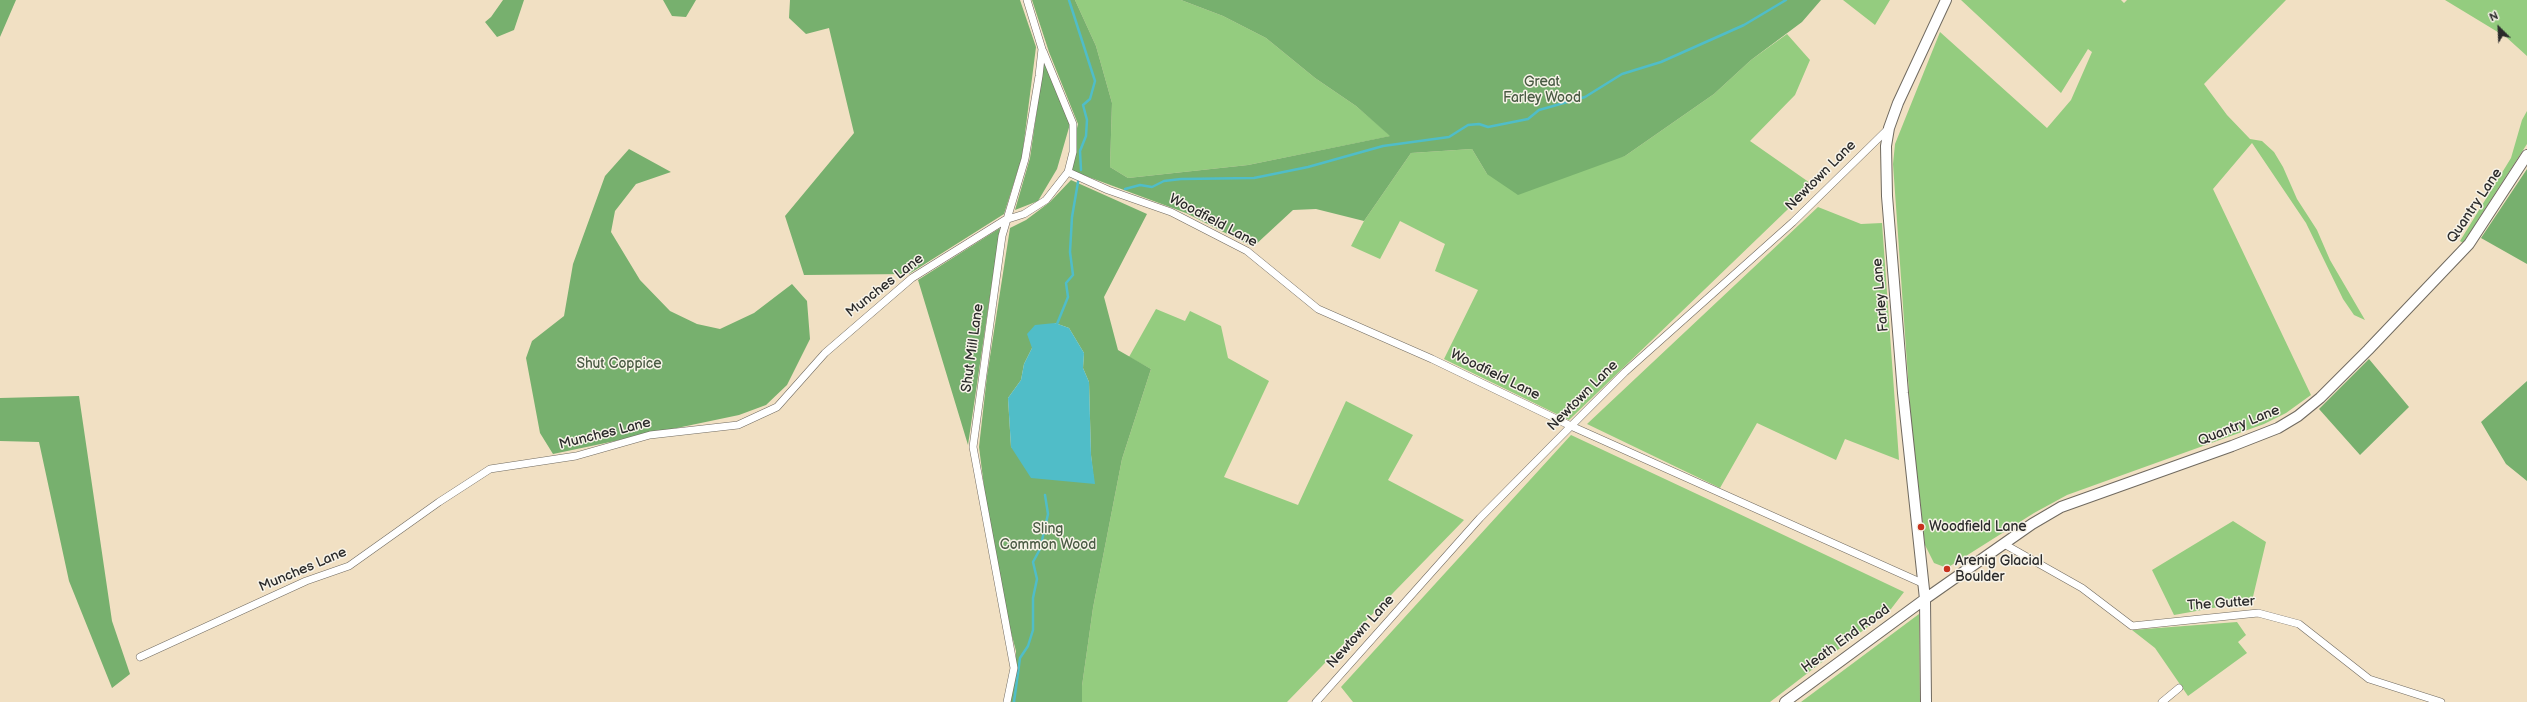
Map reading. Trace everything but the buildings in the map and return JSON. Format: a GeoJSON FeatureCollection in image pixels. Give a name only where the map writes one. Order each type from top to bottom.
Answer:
{"type":"FeatureCollection","features":[{"type":"Feature","properties":{"kind":"street","name":"Shut Mill Lane"},"geometry":{"type":"LineString","coordinates":[[1007,702],[1014,668],[973,447],[1006,220],[1026,159],[1042,49],[1028,0]]}},
{"type":"Feature","properties":{"kind":"street","name":"Farley Lane"},"geometry":{"type":"LineString","coordinates":[[1926,702],[1925,599],[1922,583],[1903,393],[1887,196],[1886,146],[1889,128],[1909,78],[1946,0]]}},
{"type":"Feature","properties":{"kind":"street"},"geometry":{"type":"LineString","coordinates":[[1006,220],[1024,214],[1046,200],[1068,172],[1073,152],[1073,124],[1042,49]]}},
{"type":"Feature","properties":{"kind":"street","name":"Newtown Lane"},"geometry":{"type":"LineString","coordinates":[[1316,702],[1480,518],[1571,426],[1625,372],[1793,222],[1889,128]]}},
{"type":"Feature","properties":{"kind":"street","name":"Quantry Lane"},"geometry":{"type":"LineString","coordinates":[[1925,599],[2004,544],[2061,507],[2278,428],[2298,416],[2320,398],[2368,350],[2469,244],[2527,155]]}},
{"type":"Feature","properties":{"kind":"street","name":"Woodfield Lane"},"geometry":{"type":"LineString","coordinates":[[1068,172],[1108,190],[1172,212],[1247,251],[1318,309],[1432,359],[1571,426],[1922,583]]}},
{"type":"Feature","properties":{"kind":"street","name":"Munches Lane"},"geometry":{"type":"LineString","coordinates":[[140,657],[306,581],[349,566],[439,502],[490,469],[576,456],[650,435],[738,424],[777,407],[825,353],[912,278],[1006,220]]}},
{"type":"Feature","properties":{"kind":"street","name":"The Gutter"},"geometry":{"type":"LineString","coordinates":[[2004,544],[2082,588],[2132,626],[2258,613],[2299,624],[2369,679],[2441,702]]}},
{"type":"Feature","properties":{"kind":"street","name":"Heath End Road"},"geometry":{"type":"LineString","coordinates":[[1785,702],[1925,599]]}},
{"type":"Feature","properties":{"kind":"street"},"geometry":{"type":"LineString","coordinates":[[2162,702],[2179,688]]}},
{"type":"Feature","properties":{"kind":"green space"},"geometry":{"type":"Polygon","coordinates":[[[0,0],[16,0],[0,37],[0,0]]]}},
{"type":"Feature","properties":{"kind":"green space"},"geometry":{"type":"Polygon","coordinates":[[[503,0],[524,0],[514,30],[497,37],[485,22],[491,17],[503,0]]]}},
{"type":"Feature","properties":{"kind":"green space"},"geometry":{"type":"Polygon","coordinates":[[[663,0],[696,0],[686,17],[672,16],[663,0]]]}},
{"type":"Feature","properties":{"kind":"green space"},"geometry":{"type":"Polygon","coordinates":[[[790,0],[1020,0],[1036,47],[1022,157],[1004,214],[909,274],[804,275],[785,216],[854,133],[829,28],[806,34],[789,18],[790,0]]]}},
{"type":"Feature","properties":{"kind":"green space","name":"Great Farley Wood"},"geometry":{"type":"Polygon","coordinates":[[[1032,0],[1075,0],[1096,46],[1112,103],[1110,167],[1128,178],[1248,165],[1390,136],[1356,106],[1315,78],[1266,38],[1223,16],[1181,0],[1821,0],[1802,22],[1751,60],[1714,94],[1625,156],[1518,195],[1487,174],[1472,149],[1411,153],[1364,221],[1316,209],[1293,210],[1253,247],[1186,213],[1067,169],[1078,124],[1049,52],[1032,0]]]}},
{"type":"Feature","properties":{"kind":"green space"},"geometry":{"type":"Polygon","coordinates":[[[1075,0],[1181,0],[1223,16],[1266,38],[1315,78],[1356,106],[1391,136],[1248,165],[1128,178],[1110,167],[1112,103],[1096,46],[1075,0]]]}},
{"type":"Feature","properties":{"kind":"green space"},"geometry":{"type":"Polygon","coordinates":[[[1843,0],[1890,0],[1875,25],[1843,0]]]}},
{"type":"Feature","properties":{"kind":"green space"},"geometry":{"type":"Polygon","coordinates":[[[1961,0],[2121,0],[2124,3],[2127,0],[2286,0],[2204,84],[2227,115],[2250,139],[2262,141],[2274,152],[2283,167],[2297,199],[2317,230],[2330,260],[2365,320],[2354,315],[2343,299],[2306,223],[2252,143],[2213,189],[2311,395],[2286,413],[2264,424],[2067,495],[2034,513],[1947,568],[1934,563],[1925,545],[1911,420],[1893,164],[1895,144],[1940,32],[2047,128],[2071,100],[2092,52],[2088,49],[2061,93],[1961,0]]]}},
{"type":"Feature","properties":{"kind":"green space"},"geometry":{"type":"Polygon","coordinates":[[[2445,0],[2527,0],[2527,56],[2506,37],[2445,0]]]}},
{"type":"Feature","properties":{"kind":"green space"},"geometry":{"type":"Polygon","coordinates":[[[1787,34],[1810,60],[1795,95],[1750,141],[1813,185],[1569,420],[1444,359],[1478,290],[1435,271],[1445,244],[1400,221],[1380,259],[1351,246],[1364,221],[1411,153],[1472,149],[1487,174],[1625,156],[1714,94],[1751,60],[1787,34]]]}},
{"type":"Feature","properties":{"kind":"green space"},"geometry":{"type":"Polygon","coordinates":[[[1044,61],[1070,124],[1057,169],[1038,201],[1015,210],[1030,158],[1044,61]]]}},
{"type":"Feature","properties":{"kind":"green space"},"geometry":{"type":"Polygon","coordinates":[[[2527,111],[2527,144],[2463,243],[2460,241],[2511,158],[2522,120],[2527,111]]]}},
{"type":"Feature","properties":{"kind":"green space","name":"Shut Coppice"},"geometry":{"type":"Polygon","coordinates":[[[629,149],[671,172],[636,184],[615,211],[611,232],[640,280],[670,311],[697,324],[720,329],[754,313],[792,284],[807,301],[810,339],[787,385],[766,405],[739,415],[553,454],[540,433],[526,358],[532,341],[564,316],[573,264],[605,176],[629,149]]]}},
{"type":"Feature","properties":{"kind":"green space"},"geometry":{"type":"Polygon","coordinates":[[[2527,169],[2527,264],[2481,238],[2527,169]]]}},
{"type":"Feature","properties":{"kind":"green space","name":"Sling Common Wood"},"geometry":{"type":"Polygon","coordinates":[[[1071,180],[1147,214],[1104,297],[1118,350],[1151,369],[1122,459],[1093,608],[1082,686],[1082,702],[1010,702],[1016,665],[1016,651],[995,573],[979,447],[987,376],[1010,228],[1026,220],[1050,202],[1071,180]],[[1055,323],[1032,348],[1024,364],[1021,380],[1008,398],[1011,447],[1094,483],[1091,455],[1089,382],[1083,368],[1084,353],[1069,328],[1055,323]]]}},
{"type":"Feature","properties":{"kind":"green space"},"geometry":{"type":"Polygon","coordinates":[[[1818,207],[1861,224],[1882,223],[1899,460],[1845,439],[1836,460],[1757,423],[1720,488],[1587,424],[1818,207]]]}},
{"type":"Feature","properties":{"kind":"green space"},"geometry":{"type":"Polygon","coordinates":[[[1000,228],[968,445],[918,280],[1000,228]]]}},
{"type":"Feature","properties":{"kind":"green space"},"geometry":{"type":"Polygon","coordinates":[[[1156,309],[1185,321],[1190,311],[1221,326],[1228,358],[1269,381],[1224,477],[1298,505],[1346,401],[1413,435],[1388,480],[1464,520],[1287,702],[1082,702],[1082,686],[1093,608],[1122,459],[1151,369],[1129,357],[1156,309]]]}},
{"type":"Feature","properties":{"kind":"green space"},"geometry":{"type":"Polygon","coordinates":[[[2369,359],[2409,407],[2360,455],[2319,409],[2369,359]]]}},
{"type":"Feature","properties":{"kind":"green space"},"geometry":{"type":"Polygon","coordinates":[[[2527,381],[2527,481],[2506,464],[2481,422],[2527,381]]]}},
{"type":"Feature","properties":{"kind":"green space"},"geometry":{"type":"Polygon","coordinates":[[[79,396],[112,621],[130,674],[112,688],[69,581],[39,442],[0,441],[0,398],[79,396]]]}},
{"type":"Feature","properties":{"kind":"green space"},"geometry":{"type":"Polygon","coordinates":[[[1571,435],[1904,592],[1891,609],[1770,702],[1353,702],[1341,687],[1571,435]]]}},
{"type":"Feature","properties":{"kind":"green space"},"geometry":{"type":"Polygon","coordinates":[[[2233,521],[2266,542],[2252,601],[2174,615],[2152,570],[2233,521]]]}},
{"type":"Feature","properties":{"kind":"green space"},"geometry":{"type":"Polygon","coordinates":[[[1919,614],[1920,702],[1801,702],[1919,614]]]}},
{"type":"Feature","properties":{"kind":"green space"},"geometry":{"type":"Polygon","coordinates":[[[2237,622],[2246,635],[2238,642],[2247,653],[2188,696],[2155,648],[2132,630],[2237,622]]]}},
{"type":"Feature","properties":{"kind":"water"},"geometry":{"type":"Polygon","coordinates":[[[1055,323],[1069,328],[1084,353],[1083,368],[1089,382],[1091,455],[1095,484],[1031,478],[1011,447],[1008,398],[1021,380],[1024,364],[1032,348],[1027,334],[1035,325],[1055,323]]]}},
{"type":"Feature","properties":{"kind":"waterway"},"geometry":{"type":"LineString","coordinates":[[1069,0],[1095,81],[1090,99],[1083,105],[1087,120],[1086,136],[1080,151],[1081,170]]}},
{"type":"Feature","properties":{"kind":"waterway"},"geometry":{"type":"LineString","coordinates":[[1125,189],[1140,185],[1152,187],[1164,181],[1181,179],[1254,178],[1308,167],[1383,146],[1449,137],[1468,125],[1479,124],[1488,127],[1528,119],[1539,110],[1585,97],[1622,74],[1661,62],[1744,25],[1786,0]]}},
{"type":"Feature","properties":{"kind":"waterway"},"geometry":{"type":"LineString","coordinates":[[1057,324],[1068,297],[1066,283],[1073,275],[1070,252],[1072,217],[1078,182]]}},
{"type":"Feature","properties":{"kind":"waterway"},"geometry":{"type":"LineString","coordinates":[[1014,702],[1020,658],[1028,646],[1033,630],[1033,598],[1037,579],[1033,562],[1040,549],[1048,514],[1045,495]]}},
{"type":"Feature","properties":{"kind":"place","name":"Woodfield Lane"},"geometry":{"type":"Point","coordinates":[1921,527]}},
{"type":"Feature","properties":{"kind":"place","name":"Arenig Glacial Boulder"},"geometry":{"type":"Point","coordinates":[1947,569]}}]}
